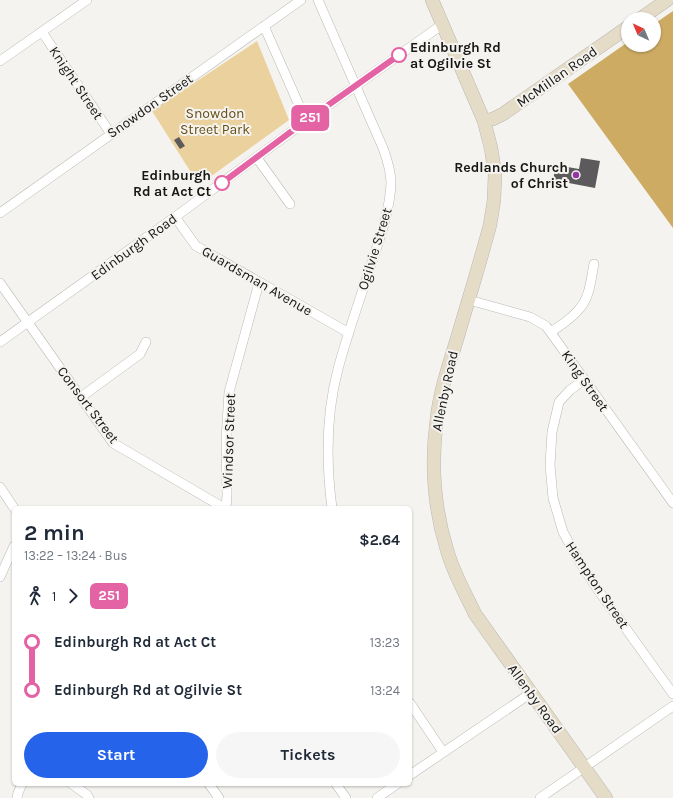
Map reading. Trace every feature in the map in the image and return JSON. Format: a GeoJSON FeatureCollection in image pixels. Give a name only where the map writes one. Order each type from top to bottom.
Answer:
{"type":"FeatureCollection","features":[{"type":"Feature","properties":{"kind":"main road","name":"Allenby Road"},"geometry":{"type":"LineString","coordinates":[[432,0],[484,121],[491,148],[495,174],[494,200],[490,225],[445,378],[437,418],[434,452],[438,515],[447,550],[460,584],[475,614],[606,798]]}},
{"type":"Feature","properties":{"kind":"main road"},"geometry":{"type":"LineString","coordinates":[[650,12],[667,0]]}},
{"type":"Feature","properties":{"kind":"main road","name":"McMillan Road"},"geometry":{"type":"LineString","coordinates":[[484,121],[493,119],[503,114],[621,32]]}},
{"type":"Feature","properties":{"kind":"street"},"geometry":{"type":"LineString","coordinates":[[0,61],[87,0]]}},
{"type":"Feature","properties":{"kind":"street","name":"Snowdon Street"},"geometry":{"type":"LineString","coordinates":[[0,213],[300,0]]}},
{"type":"Feature","properties":{"kind":"street","name":"Ogilvie Street"},"geometry":{"type":"LineString","coordinates":[[318,0],[383,148],[389,165],[391,182],[385,222],[349,333],[338,370],[332,399],[328,435],[332,506]]}},
{"type":"Feature","properties":{"kind":"street","name":"Edinburgh Road"},"geometry":{"type":"LineString","coordinates":[[0,342],[442,24]]}},
{"type":"Feature","properties":{"kind":"street"},"geometry":{"type":"LineString","coordinates":[[264,26],[306,121]]}},
{"type":"Feature","properties":{"kind":"street","name":"Knight Street"},"geometry":{"type":"LineString","coordinates":[[42,32],[111,134]]}},
{"type":"Feature","properties":{"kind":"street"},"geometry":{"type":"LineString","coordinates":[[257,158],[290,204]]}},
{"type":"Feature","properties":{"kind":"street","name":"Guardsman Avenue"},"geometry":{"type":"LineString","coordinates":[[175,217],[196,246],[349,333]]}},
{"type":"Feature","properties":{"kind":"street"},"geometry":{"type":"LineString","coordinates":[[551,332],[573,316],[581,307],[587,292],[594,264]]}},
{"type":"Feature","properties":{"kind":"street"},"geometry":{"type":"LineString","coordinates":[[0,283],[28,322]]}},
{"type":"Feature","properties":{"kind":"street","name":"Windsor Street"},"geometry":{"type":"LineString","coordinates":[[225,506],[227,495],[226,440],[229,392],[259,283]]}},
{"type":"Feature","properties":{"kind":"street","name":"King Street"},"geometry":{"type":"LineString","coordinates":[[468,300],[530,317],[546,326],[673,503]]}},
{"type":"Feature","properties":{"kind":"street","name":"Consort Street"},"geometry":{"type":"LineString","coordinates":[[28,322],[114,443],[222,506]]}},
{"type":"Feature","properties":{"kind":"street"},"geometry":{"type":"LineString","coordinates":[[81,397],[140,354],[146,342]]}},
{"type":"Feature","properties":{"kind":"street","name":"Hampton Street"},"geometry":{"type":"LineString","coordinates":[[584,380],[570,390],[559,402],[552,432],[550,465],[553,498],[562,532],[596,588],[673,694]]}},
{"type":"Feature","properties":{"kind":"street"},"geometry":{"type":"LineString","coordinates":[[0,487],[13,506]]}},
{"type":"Feature","properties":{"kind":"street"},"geometry":{"type":"LineString","coordinates":[[0,577],[12,550]]}},
{"type":"Feature","properties":{"kind":"street"},"geometry":{"type":"LineString","coordinates":[[412,774],[530,693]]}},
{"type":"Feature","properties":{"kind":"street"},"geometry":{"type":"LineString","coordinates":[[412,706],[443,752]]}},
{"type":"Feature","properties":{"kind":"street"},"geometry":{"type":"LineString","coordinates":[[540,798],[673,706]]}},
{"type":"Feature","properties":{"kind":"street"},"geometry":{"type":"LineString","coordinates":[[17,798],[21,786]]}},
{"type":"Feature","properties":{"kind":"street"},"geometry":{"type":"LineString","coordinates":[[75,786],[89,798]]}},
{"type":"Feature","properties":{"kind":"street"},"geometry":{"type":"LineString","coordinates":[[210,786],[219,798]]}},
{"type":"Feature","properties":{"kind":"street"},"geometry":{"type":"LineString","coordinates":[[337,786],[346,798]]}},
{"type":"Feature","properties":{"kind":"street"},"geometry":{"type":"LineString","coordinates":[[377,798],[394,786]]}},
{"type":"Feature","properties":{"kind":"green space","name":"Snowdon Street Park"},"geometry":{"type":"Polygon","coordinates":[[[257,41],[289,120],[199,185],[152,111],[257,41]]]}},
{"type":"Feature","properties":{"kind":"shaded area"},"geometry":{"type":"Polygon","coordinates":[[[673,11],[673,228],[568,84],[621,47],[621,52],[661,52],[661,19],[673,11]]]}},
{"type":"Feature","properties":{"kind":"building"},"geometry":{"type":"Polygon","coordinates":[[[179,137],[185,146],[180,149],[174,140],[179,137]]]}},
{"type":"Feature","properties":{"kind":"building","name":"Redlands Church of Christ"},"geometry":{"type":"Polygon","coordinates":[[[581,158],[600,161],[595,188],[553,180],[556,165],[579,169],[581,158]]]}},
{"type":"Feature","properties":{"kind":"bus line","name":"251"},"geometry":{"type":"LineString","coordinates":[[222,183],[300,125],[399,55]]}},
{"type":"Feature","properties":{"kind":"place","name":"Edinburgh Rd at Ogilvie St"},"geometry":{"type":"Point","coordinates":[399,55]}},
{"type":"Feature","properties":{"kind":"place","name":"Redlands Church of Christ"},"geometry":{"type":"Point","coordinates":[576,175]}},
{"type":"Feature","properties":{"kind":"place","name":"Edinburgh Rd at Act Ct"},"geometry":{"type":"Point","coordinates":[222,183]}}]}
